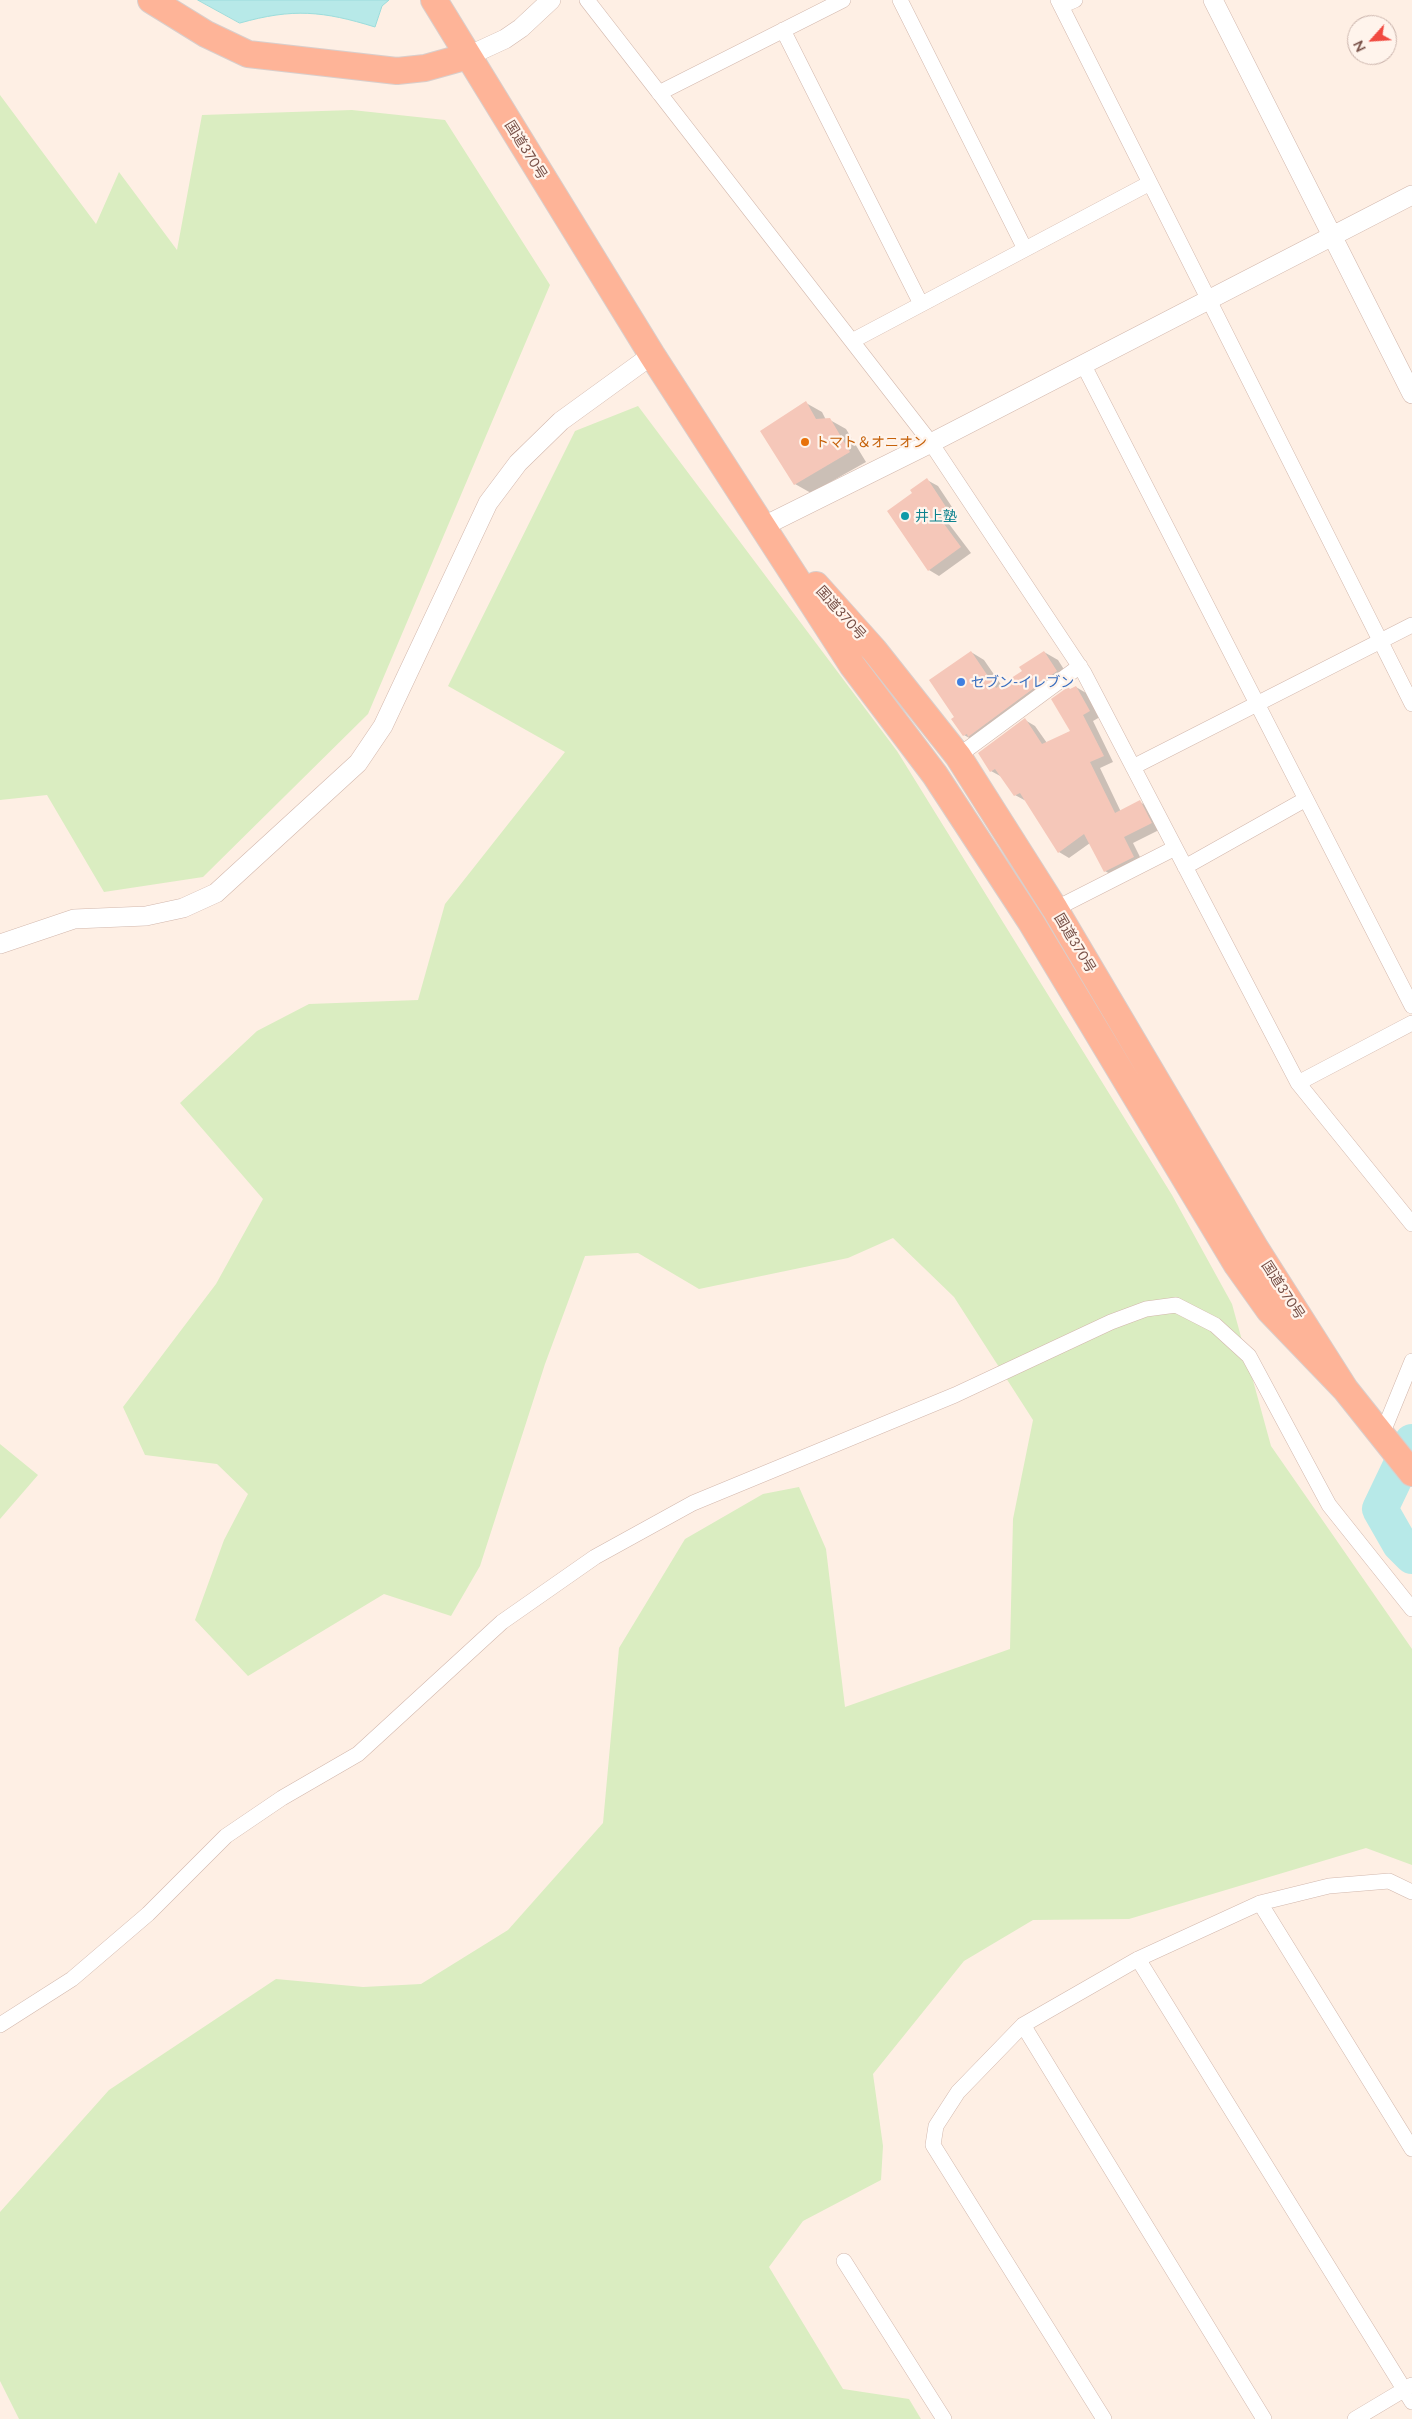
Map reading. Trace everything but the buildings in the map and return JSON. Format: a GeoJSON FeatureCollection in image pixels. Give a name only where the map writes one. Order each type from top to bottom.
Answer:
{"type":"FeatureCollection","features":[{"type":"Feature","properties":{"kind":"highway"},"geometry":{"type":"LineString","coordinates":[[151,0],[206,34],[248,54],[397,71],[425,68],[468,56]]}},
{"type":"Feature","properties":{"kind":"highway","name":"国道370号"},"geometry":{"type":"LineString","coordinates":[[434,0],[652,355],[852,665],[935,775],[1031,922],[1237,1265],[1269,1310],[1345,1389]]}},
{"type":"Feature","properties":{"kind":"highway","name":"国道370号"},"geometry":{"type":"LineString","coordinates":[[764,526],[874,650],[958,756],[1055,910],[1256,1249],[1345,1389],[1385,1442],[1412,1473]]}},
{"type":"Feature","properties":{"kind":"street"},"geometry":{"type":"LineString","coordinates":[[468,56],[505,39],[521,28],[551,0]]}},
{"type":"Feature","properties":{"kind":"street"},"geometry":{"type":"LineString","coordinates":[[586,0],[931,443],[1080,666],[1298,1083],[1412,1224]]}},
{"type":"Feature","properties":{"kind":"street"},"geometry":{"type":"LineString","coordinates":[[659,93],[842,0]]}},
{"type":"Feature","properties":{"kind":"street"},"geometry":{"type":"LineString","coordinates":[[900,0],[1026,249]]}},
{"type":"Feature","properties":{"kind":"street"},"geometry":{"type":"LineString","coordinates":[[1214,0],[1412,394]]}},
{"type":"Feature","properties":{"kind":"street"},"geometry":{"type":"LineString","coordinates":[[1065,2],[1150,183],[1412,704]]}},
{"type":"Feature","properties":{"kind":"street"},"geometry":{"type":"LineString","coordinates":[[783,30],[922,304]]}},
{"type":"Feature","properties":{"kind":"street"},"geometry":{"type":"LineString","coordinates":[[852,341],[1150,183]]}},
{"type":"Feature","properties":{"kind":"street"},"geometry":{"type":"LineString","coordinates":[[764,526],[931,443],[1331,235],[1412,195]]}},
{"type":"Feature","properties":{"kind":"street"},"geometry":{"type":"LineString","coordinates":[[0,944],[74,918],[146,916],[183,908],[216,892],[358,763],[383,726],[488,503],[518,463],[561,421],[652,355]]}},
{"type":"Feature","properties":{"kind":"street"},"geometry":{"type":"LineString","coordinates":[[1083,364],[1412,1006]]}},
{"type":"Feature","properties":{"kind":"street"},"geometry":{"type":"LineString","coordinates":[[1133,766],[1412,624]]}},
{"type":"Feature","properties":{"kind":"street"},"geometry":{"type":"LineString","coordinates":[[958,756],[1080,666]]}},
{"type":"Feature","properties":{"kind":"street"},"geometry":{"type":"LineString","coordinates":[[1186,867],[1306,799]]}},
{"type":"Feature","properties":{"kind":"street"},"geometry":{"type":"LineString","coordinates":[[1055,910],[1176,848]]}},
{"type":"Feature","properties":{"kind":"street"},"geometry":{"type":"LineString","coordinates":[[1298,1083],[1412,1023]]}},
{"type":"Feature","properties":{"kind":"street"},"geometry":{"type":"LineString","coordinates":[[0,2025],[72,1978],[148,1914],[226,1836],[282,1798],[358,1754],[502,1622],[595,1557],[694,1503],[955,1395],[1111,1322],[1146,1309],[1176,1304],[1215,1325],[1249,1356],[1329,1504],[1412,1609]]}},
{"type":"Feature","properties":{"kind":"street"},"geometry":{"type":"LineString","coordinates":[[1385,1442],[1412,1360]]}},
{"type":"Feature","properties":{"kind":"street"},"geometry":{"type":"LineString","coordinates":[[1104,2419],[933,2145],[936,2126],[958,2092],[1023,2025],[1138,1959],[1260,1902],[1329,1886],[1389,1881],[1412,1892]]}},
{"type":"Feature","properties":{"kind":"street"},"geometry":{"type":"LineString","coordinates":[[1260,1902],[1412,2149]]}},
{"type":"Feature","properties":{"kind":"street"},"geometry":{"type":"LineString","coordinates":[[1138,1959],[1409,2392],[1355,2419]]}},
{"type":"Feature","properties":{"kind":"street"},"geometry":{"type":"LineString","coordinates":[[1023,2025],[1264,2419]]}},
{"type":"Feature","properties":{"kind":"street"},"geometry":{"type":"LineString","coordinates":[[844,2261],[944,2419]]}},
{"type":"Feature","properties":{"kind":"green space"},"geometry":{"type":"Polygon","coordinates":[[[0,95],[96,224],[119,172],[177,250],[202,115],[352,110],[445,120],[550,285],[368,714],[203,877],[104,892],[47,795],[0,800],[0,95]]]}},
{"type":"Feature","properties":{"kind":"green space"},"geometry":{"type":"Polygon","coordinates":[[[638,406],[897,751],[1172,1195],[1232,1304],[1271,1446],[1412,1649],[1412,1865],[1366,1848],[1129,1919],[1033,1920],[964,1961],[873,2074],[883,2146],[881,2180],[803,2221],[769,2267],[843,2389],[909,2399],[921,2419],[19,2419],[0,2381],[0,2212],[109,2090],[276,1979],[363,1987],[421,1984],[508,1930],[603,1823],[619,1648],[685,1539],[763,1494],[799,1487],[826,1549],[845,1707],[1010,1649],[1013,1519],[1033,1420],[954,1297],[893,1238],[848,1258],[699,1289],[638,1253],[585,1256],[545,1364],[480,1566],[451,1616],[384,1594],[248,1676],[195,1620],[224,1540],[248,1494],[217,1464],[145,1455],[123,1407],[216,1284],[263,1199],[180,1103],[257,1031],[309,1004],[418,1000],[445,904],[565,752],[448,686],[575,431],[638,406]]]}},
{"type":"Feature","properties":{"kind":"green space"},"geometry":{"type":"Polygon","coordinates":[[[0,1444],[38,1475],[0,1519],[0,1444]]]}},
{"type":"Feature","properties":{"kind":"water"},"geometry":{"type":"Polygon","coordinates":[[[198,0],[389,0],[382,6],[375,27],[308,13],[276,15],[240,23],[198,0]]]}},
{"type":"Feature","properties":{"kind":"waterway"},"geometry":{"type":"LineString","coordinates":[[1412,1442],[1380,1509],[1400,1544],[1412,1556]]}},
{"type":"Feature","properties":{"kind":"place","name":"トマト＆オニオン"},"geometry":{"type":"Point","coordinates":[805,442]}},
{"type":"Feature","properties":{"kind":"place","name":"井上塾"},"geometry":{"type":"Point","coordinates":[905,516]}},
{"type":"Feature","properties":{"kind":"place","name":"セブン-イレブン"},"geometry":{"type":"Point","coordinates":[961,682]}}]}
